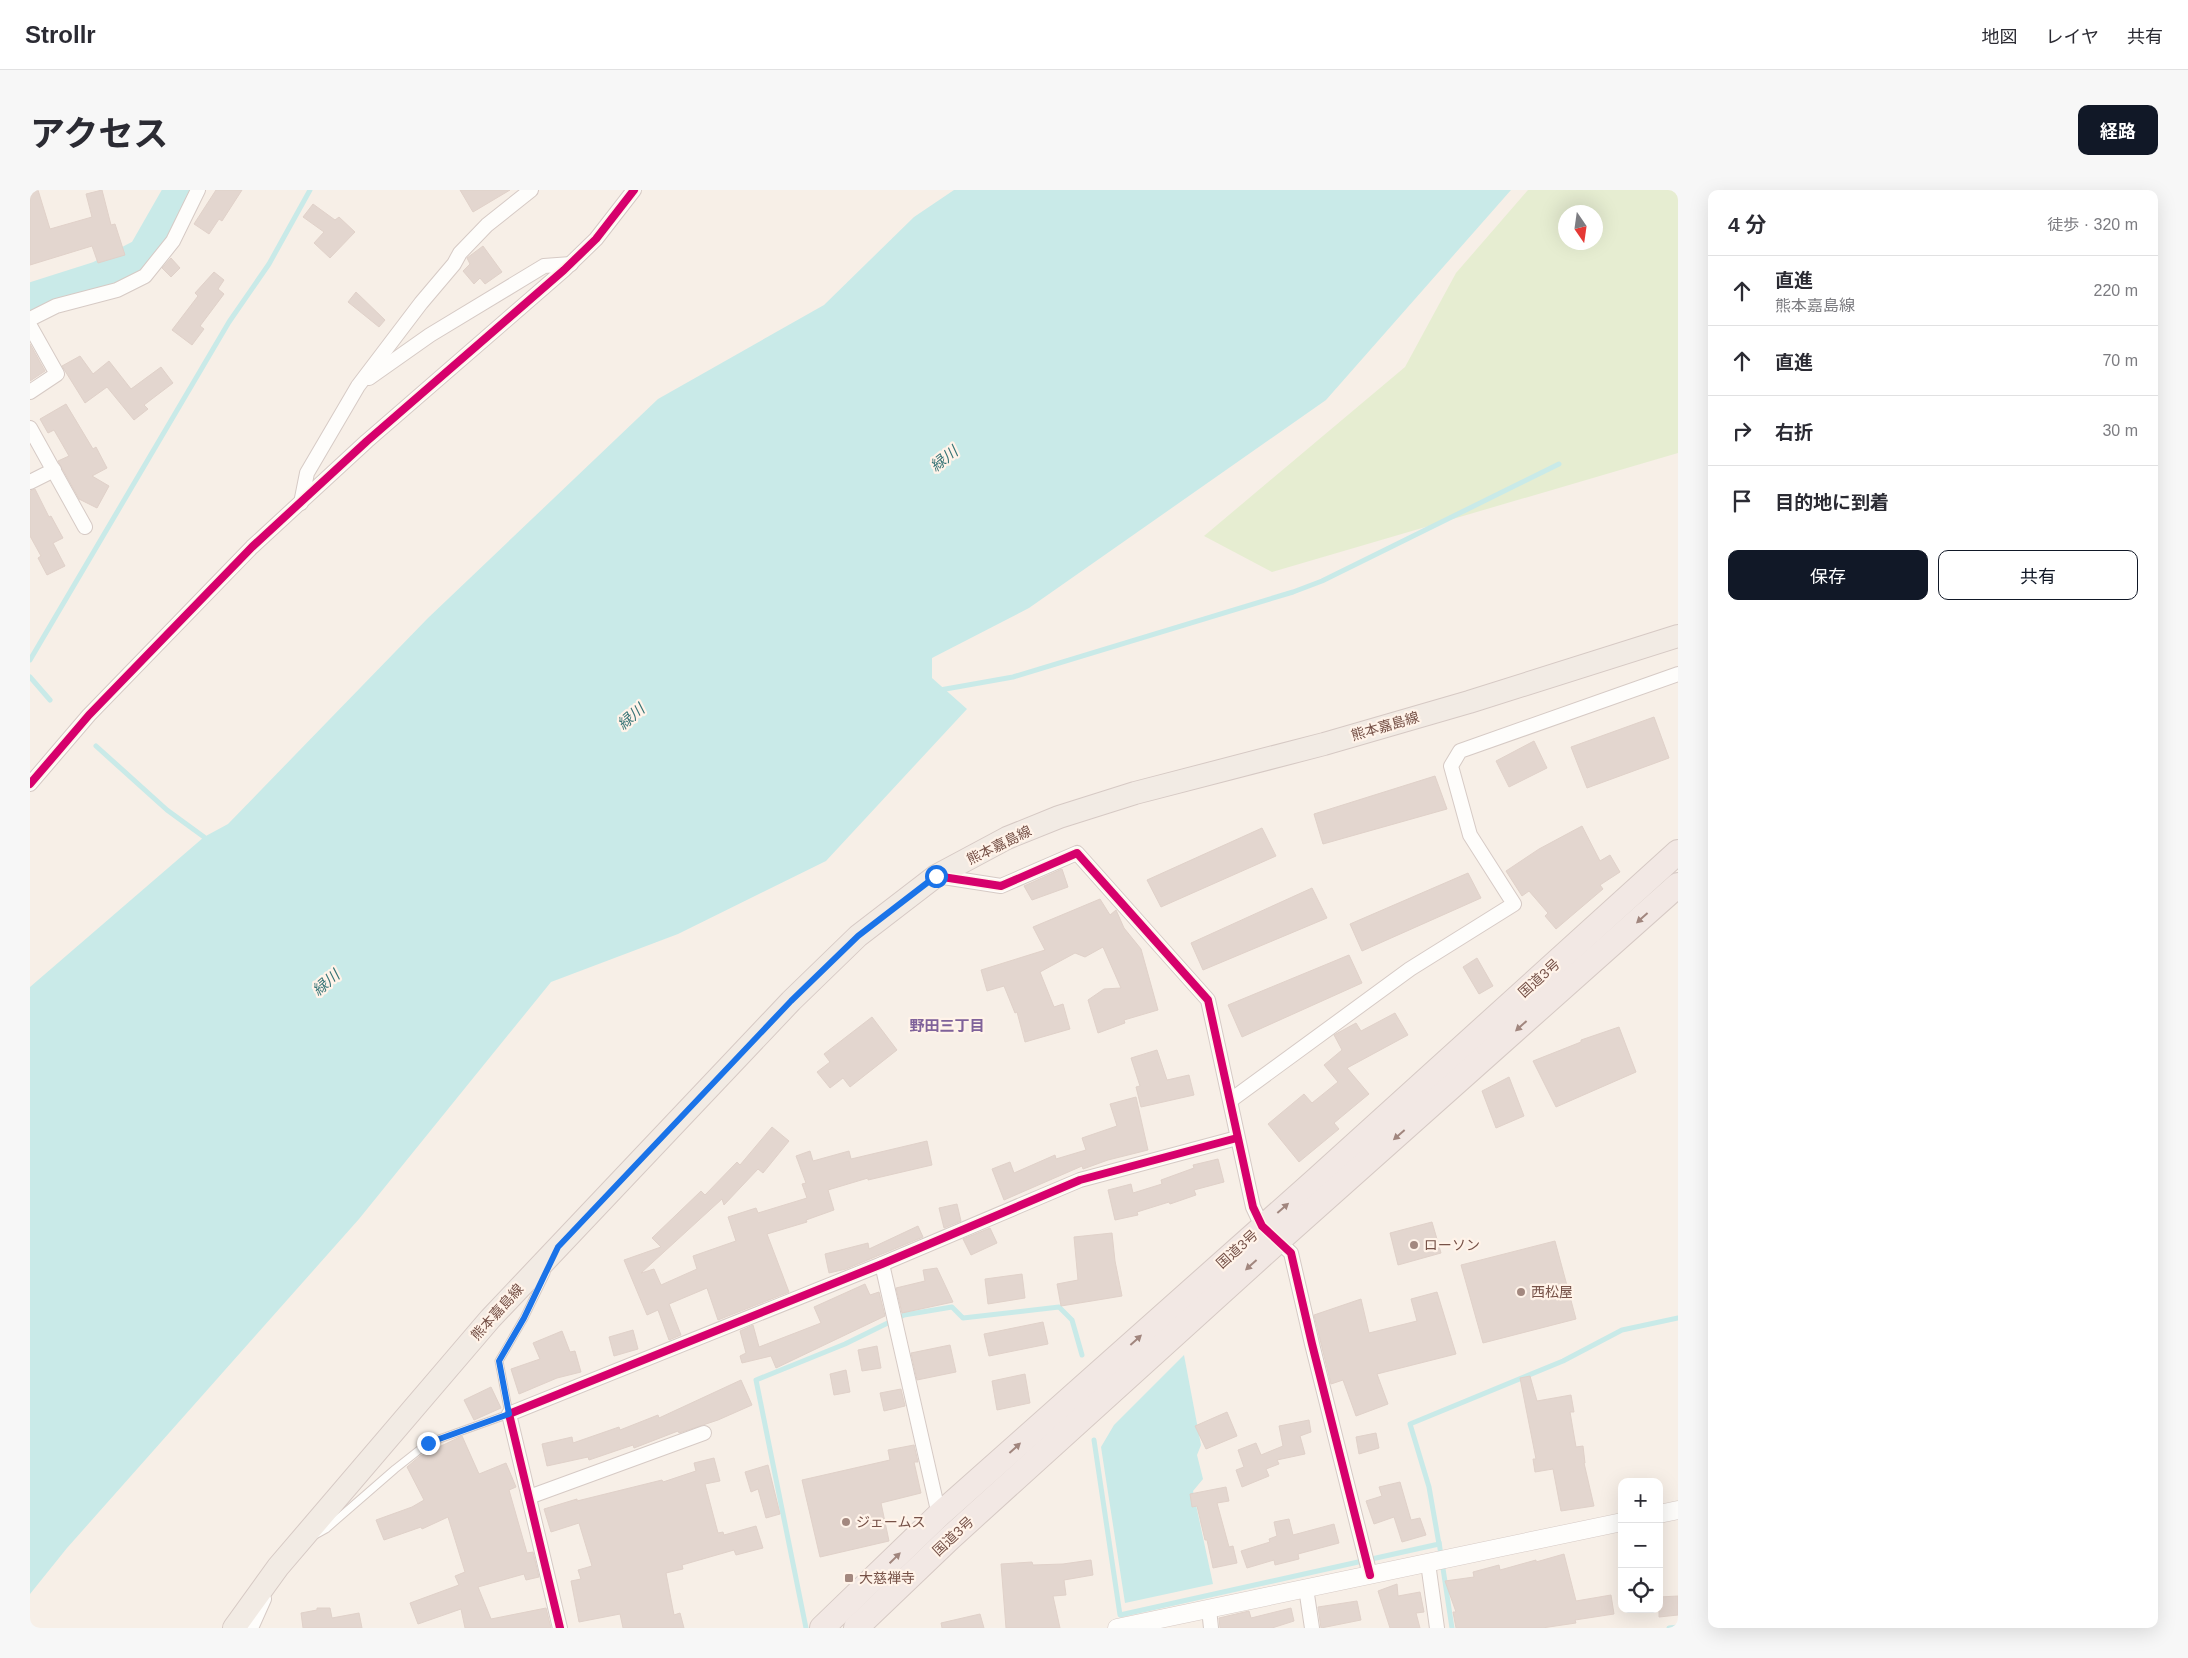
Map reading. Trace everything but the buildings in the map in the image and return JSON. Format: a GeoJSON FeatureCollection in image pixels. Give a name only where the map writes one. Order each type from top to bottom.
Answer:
{"type":"FeatureCollection","features":[{"type":"Feature","properties":{"kind":"highway","name":"国道3号"},"geometry":{"type":"LineString","coordinates":[[856,1628],[1270,1234],[1324,1172],[1678,852]]}},
{"type":"Feature","properties":{"kind":"highway","name":"国道3号"},"geometry":{"type":"LineString","coordinates":[[822,1628],[939,1516],[1678,885]]}},
{"type":"Feature","properties":{"kind":"main road","name":"熊本嘉島線"},"geometry":{"type":"LineString","coordinates":[[234,1628],[297,1544],[490,1320],[558,1247],[791,1001],[858,936],[936,876],[1008,838],[1059,817],[1135,793],[1324,744],[1469,702],[1678,636]]}},
{"type":"Feature","properties":{"kind":"street"},"geometry":{"type":"LineString","coordinates":[[30,318],[56,306],[117,290],[145,276],[173,241],[198,190]]}},
{"type":"Feature","properties":{"kind":"street"},"geometry":{"type":"LineString","coordinates":[[301,503],[307,473],[358,386],[421,303],[449,270],[460,253],[487,225],[531,190]]}},
{"type":"Feature","properties":{"kind":"street"},"geometry":{"type":"LineString","coordinates":[[30,784],[89,715],[252,547],[367,441],[571,264],[596,239],[634,190]]}},
{"type":"Feature","properties":{"kind":"street"},"geometry":{"type":"LineString","coordinates":[[358,386],[430,335],[544,266],[571,264]]}},
{"type":"Feature","properties":{"kind":"street"},"geometry":{"type":"LineString","coordinates":[[30,326],[57,374],[30,392]]}},
{"type":"Feature","properties":{"kind":"street"},"geometry":{"type":"LineString","coordinates":[[30,428],[86,527]]}},
{"type":"Feature","properties":{"kind":"street"},"geometry":{"type":"LineString","coordinates":[[30,482],[54,470]]}},
{"type":"Feature","properties":{"kind":"street"},"geometry":{"type":"LineString","coordinates":[[1230,1100],[1410,969],[1514,904],[1470,835],[1451,766],[1460,751],[1678,674]]}},
{"type":"Feature","properties":{"kind":"street"},"geometry":{"type":"LineString","coordinates":[[936,876],[1001,886],[1077,853],[1208,1000],[1253,1207],[1270,1234],[1291,1253],[1370,1575]]}},
{"type":"Feature","properties":{"kind":"street"},"geometry":{"type":"LineString","coordinates":[[560,1628],[509,1414],[882,1264],[1080,1180],[1237,1138]]}},
{"type":"Feature","properties":{"kind":"street"},"geometry":{"type":"LineString","coordinates":[[882,1264],[939,1516]]}},
{"type":"Feature","properties":{"kind":"street"},"geometry":{"type":"LineString","coordinates":[[529,1497],[704,1433]]}},
{"type":"Feature","properties":{"kind":"street"},"geometry":{"type":"LineString","coordinates":[[1663,1513],[1678,1510]]}},
{"type":"Feature","properties":{"kind":"street"},"geometry":{"type":"LineString","coordinates":[[1117,1628],[1618,1523]]}},
{"type":"Feature","properties":{"kind":"street"},"geometry":{"type":"LineString","coordinates":[[1428,1563],[1438,1628]]}},
{"type":"Feature","properties":{"kind":"street"},"geometry":{"type":"LineString","coordinates":[[251,1628],[278,1567]]}},
{"type":"Feature","properties":{"kind":"street"},"geometry":{"type":"LineString","coordinates":[[1306,1588],[1312,1628]]}},
{"type":"Feature","properties":{"kind":"street"},"geometry":{"type":"LineString","coordinates":[[1209,1609],[1211,1628]]}},
{"type":"Feature","properties":{"kind":"lane"},"geometry":{"type":"LineString","coordinates":[[297,1544],[326,1529],[428,1443],[509,1414],[499,1361],[524,1318],[558,1247]]}},
{"type":"Feature","properties":{"kind":"green space"},"geometry":{"type":"Polygon","coordinates":[[[1528,190],[1678,190],[1678,453],[1272,572],[1204,536],[1405,367],[1456,273],[1528,190]]]}},
{"type":"Feature","properties":{"kind":"water","name":"緑川"},"geometry":{"type":"Polygon","coordinates":[[[954,190],[1511,190],[1326,400],[1029,608],[932,658],[932,678],[967,709],[826,861],[678,934],[551,982],[359,1219],[67,1548],[30,1594],[30,987],[204,837],[228,824],[428,618],[658,399],[824,305],[914,217],[954,190]]]}},
{"type":"Feature","properties":{"kind":"water"},"geometry":{"type":"Polygon","coordinates":[[[1184,1355],[1201,1445],[1197,1455],[1203,1479],[1193,1491],[1213,1584],[1125,1603],[1101,1447],[1114,1425],[1184,1355]]]}},
{"type":"Feature","properties":{"kind":"waterway"},"geometry":{"type":"LineString","coordinates":[[30,298],[99,276],[143,253],[179,190]]}},
{"type":"Feature","properties":{"kind":"waterway"},"geometry":{"type":"LineString","coordinates":[[30,660],[229,322],[269,264],[310,190]]}},
{"type":"Feature","properties":{"kind":"waterway"},"geometry":{"type":"LineString","coordinates":[[940,690],[1013,677],[1293,592],[1322,581],[1559,464]]}},
{"type":"Feature","properties":{"kind":"waterway"},"geometry":{"type":"LineString","coordinates":[[30,677],[50,700]]}},
{"type":"Feature","properties":{"kind":"waterway"},"geometry":{"type":"LineString","coordinates":[[96,746],[167,810],[204,837]]}},
{"type":"Feature","properties":{"kind":"waterway"},"geometry":{"type":"LineString","coordinates":[[806,1628],[756,1380],[845,1344],[904,1315],[952,1307],[963,1318],[1059,1307],[1072,1320],[1082,1355]]}},
{"type":"Feature","properties":{"kind":"waterway"},"geometry":{"type":"LineString","coordinates":[[1094,1440],[1120,1615],[1439,1544],[1429,1487],[1410,1424],[1563,1361],[1622,1330],[1678,1318]]}},
{"type":"Feature","properties":{"kind":"waterway"},"geometry":{"type":"LineString","coordinates":[[1439,1542],[1452,1628]]}},
{"type":"Feature","properties":{"kind":"waterway"},"geometry":{"type":"LineString","coordinates":[[1669,1628],[1678,1627]]}},
{"type":"Feature","properties":{"kind":"cycle path"},"geometry":{"type":"LineString","coordinates":[[30,784],[89,715],[252,547],[367,441],[564,270],[596,239],[634,190]]}},
{"type":"Feature","properties":{"kind":"cycle path"},"geometry":{"type":"LineString","coordinates":[[936,876],[1001,886],[1077,853],[1208,1000],[1253,1207],[1262,1226],[1291,1253],[1370,1575]]}},
{"type":"Feature","properties":{"kind":"cycle path"},"geometry":{"type":"LineString","coordinates":[[560,1628],[509,1414],[882,1264],[1080,1180],[1237,1138]]}},
{"type":"Feature","properties":{"kind":"place","name":"ローソン"},"geometry":{"type":"Point","coordinates":[1414,1245]}},
{"type":"Feature","properties":{"kind":"place","name":"西松屋"},"geometry":{"type":"Point","coordinates":[1521,1292]}},
{"type":"Feature","properties":{"kind":"place","name":"ジェームス"},"geometry":{"type":"Point","coordinates":[846,1522]}},
{"type":"Feature","properties":{"kind":"place","name":"大慈禅寺"},"geometry":{"type":"Point","coordinates":[849,1578]}},
{"type":"Feature","properties":{"kind":"district","name":"野田三丁目"},"geometry":{"type":"Point","coordinates":[947,1026]}},
{"type":"Feature","properties":{"kind":"route"},"geometry":{"type":"LineString","coordinates":[[428,1443],[509,1414],[499,1361],[524,1318],[558,1247],[791,1001],[858,936],[936,876]]}}]}
